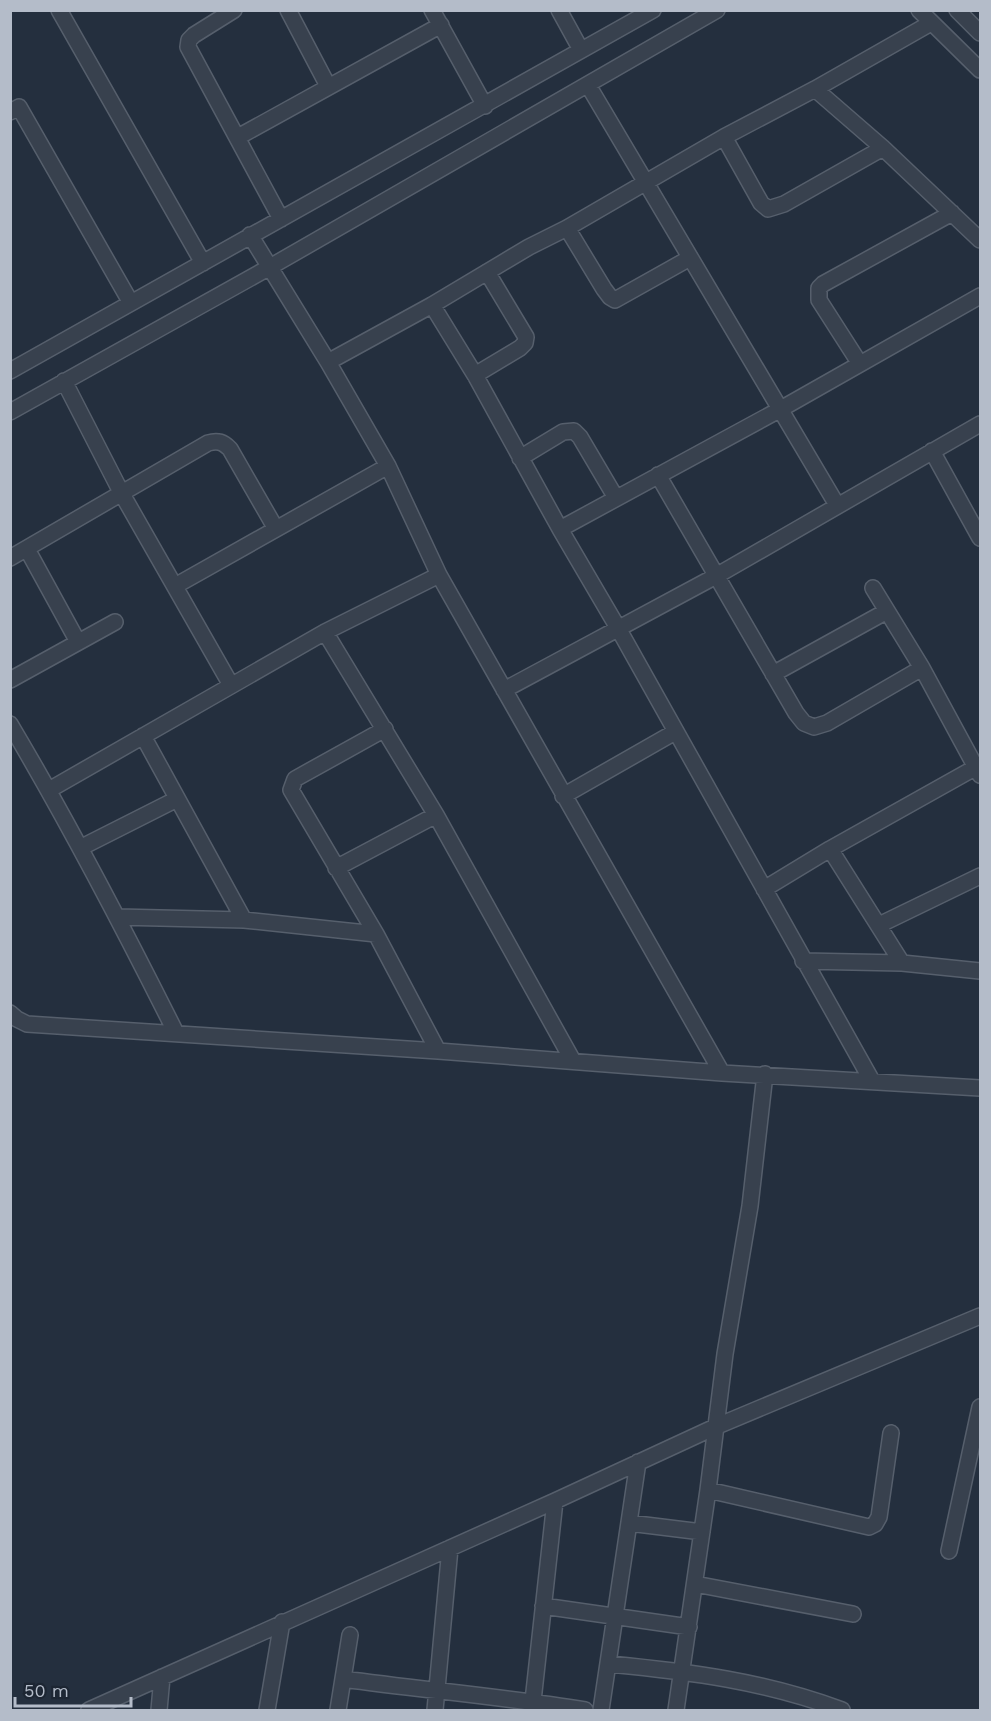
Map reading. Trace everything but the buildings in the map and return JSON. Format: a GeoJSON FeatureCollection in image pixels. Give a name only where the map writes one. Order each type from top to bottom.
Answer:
{"type":"FeatureCollection","features":[{"type":"Feature","properties":{"kind":"street"},"geometry":{"type":"LineString","coordinates":[[59,10],[203,262]]}},
{"type":"Feature","properties":{"kind":"street"},"geometry":{"type":"LineString","coordinates":[[234,10],[194,35],[189,40],[188,47],[281,219]]}},
{"type":"Feature","properties":{"kind":"street"},"geometry":{"type":"LineString","coordinates":[[288,10],[328,86]]}},
{"type":"Feature","properties":{"kind":"street"},"geometry":{"type":"LineString","coordinates":[[432,10],[485,106]]}},
{"type":"Feature","properties":{"kind":"street"},"geometry":{"type":"LineString","coordinates":[[559,10],[581,50]]}},
{"type":"Feature","properties":{"kind":"street"},"geometry":{"type":"LineString","coordinates":[[10,371],[250,235],[485,106],[652,10]]}},
{"type":"Feature","properties":{"kind":"street"},"geometry":{"type":"LineString","coordinates":[[10,412],[270,267],[717,10]]}},
{"type":"Feature","properties":{"kind":"street"},"geometry":{"type":"LineString","coordinates":[[919,10],[981,70]]}},
{"type":"Feature","properties":{"kind":"street"},"geometry":{"type":"LineString","coordinates":[[957,10],[981,33]]}},
{"type":"Feature","properties":{"kind":"street"},"geometry":{"type":"LineString","coordinates":[[328,362],[432,305],[529,247],[567,228],[724,137],[815,89],[931,23]]}},
{"type":"Feature","properties":{"kind":"street"},"geometry":{"type":"LineString","coordinates":[[238,137],[441,25]]}},
{"type":"Feature","properties":{"kind":"street"},"geometry":{"type":"LineString","coordinates":[[588,85],[837,505]]}},
{"type":"Feature","properties":{"kind":"street"},"geometry":{"type":"LineString","coordinates":[[815,89],[883,148],[981,240]]}},
{"type":"Feature","properties":{"kind":"street"},"geometry":{"type":"LineString","coordinates":[[10,112],[19,107],[131,303]]}},
{"type":"Feature","properties":{"kind":"street"},"geometry":{"type":"LineString","coordinates":[[724,137],[761,203],[768,209],[784,204],[883,148]]}},
{"type":"Feature","properties":{"kind":"street"},"geometry":{"type":"LineString","coordinates":[[860,364],[819,300],[819,288],[952,213]]}},
{"type":"Feature","properties":{"kind":"street"},"geometry":{"type":"LineString","coordinates":[[567,228],[604,289],[615,300],[690,258]]}},
{"type":"Feature","properties":{"kind":"street"},"geometry":{"type":"LineString","coordinates":[[250,235],[328,362],[388,466],[439,575],[722,1073]]}},
{"type":"Feature","properties":{"kind":"street"},"geometry":{"type":"LineString","coordinates":[[475,375],[520,348],[526,338],[487,272]]}},
{"type":"Feature","properties":{"kind":"street"},"geometry":{"type":"LineString","coordinates":[[560,529],[779,410],[981,296]]}},
{"type":"Feature","properties":{"kind":"street"},"geometry":{"type":"LineString","coordinates":[[432,305],[475,375],[872,1082]]}},
{"type":"Feature","properties":{"kind":"street"},"geometry":{"type":"LineString","coordinates":[[64,381],[122,494],[231,685]]}},
{"type":"Feature","properties":{"kind":"street"},"geometry":{"type":"LineString","coordinates":[[504,690],[716,576],[981,424]]}},
{"type":"Feature","properties":{"kind":"street"},"geometry":{"type":"LineString","coordinates":[[520,458],[563,432],[574,431],[580,437],[616,498]]}},
{"type":"Feature","properties":{"kind":"street"},"geometry":{"type":"LineString","coordinates":[[10,558],[208,443],[216,441],[230,449],[276,529]]}},
{"type":"Feature","properties":{"kind":"street"},"geometry":{"type":"LineString","coordinates":[[932,451],[981,538]]}},
{"type":"Feature","properties":{"kind":"street"},"geometry":{"type":"LineString","coordinates":[[175,586],[388,466]]}},
{"type":"Feature","properties":{"kind":"street"},"geometry":{"type":"LineString","coordinates":[[658,475],[773,674],[804,723],[814,727],[827,723],[922,669]]}},
{"type":"Feature","properties":{"kind":"street"},"geometry":{"type":"LineString","coordinates":[[27,549],[78,642]]}},
{"type":"Feature","properties":{"kind":"street"},"geometry":{"type":"LineString","coordinates":[[49,790],[325,632],[439,575]]}},
{"type":"Feature","properties":{"kind":"street"},"geometry":{"type":"LineString","coordinates":[[764,889],[830,849],[979,769],[873,588]]}},
{"type":"Feature","properties":{"kind":"street"},"geometry":{"type":"LineString","coordinates":[[773,674],[887,611]]}},
{"type":"Feature","properties":{"kind":"street"},"geometry":{"type":"LineString","coordinates":[[10,680],[115,621]]}},
{"type":"Feature","properties":{"kind":"street"},"geometry":{"type":"LineString","coordinates":[[325,632],[436,815],[573,1061]]}},
{"type":"Feature","properties":{"kind":"street"},"geometry":{"type":"LineString","coordinates":[[10,724],[49,790],[118,917],[176,1033]]}},
{"type":"Feature","properties":{"kind":"street"},"geometry":{"type":"LineString","coordinates":[[385,729],[295,779],[291,790],[293,797],[376,934],[438,1051]]}},
{"type":"Feature","properties":{"kind":"street"},"geometry":{"type":"LineString","coordinates":[[563,796],[675,732]]}},
{"type":"Feature","properties":{"kind":"street"},"geometry":{"type":"LineString","coordinates":[[143,736],[244,920]]}},
{"type":"Feature","properties":{"kind":"street"},"geometry":{"type":"LineString","coordinates":[[80,848],[177,799]]}},
{"type":"Feature","properties":{"kind":"street"},"geometry":{"type":"LineString","coordinates":[[336,868],[436,815]]}},
{"type":"Feature","properties":{"kind":"street"},"geometry":{"type":"LineString","coordinates":[[830,849],[902,963]]}},
{"type":"Feature","properties":{"kind":"street"},"geometry":{"type":"LineString","coordinates":[[879,926],[981,876]]}},
{"type":"Feature","properties":{"kind":"street"},"geometry":{"type":"LineString","coordinates":[[118,917],[244,920],[376,934]]}},
{"type":"Feature","properties":{"kind":"street"},"geometry":{"type":"LineString","coordinates":[[803,961],[902,963],[981,971]]}},
{"type":"Feature","properties":{"kind":"street"},"geometry":{"type":"LineString","coordinates":[[13,1017],[27,1024],[438,1051],[722,1073],[981,1088]]}},
{"type":"Feature","properties":{"kind":"street"},"geometry":{"type":"LineString","coordinates":[[676,1710],[715,1426],[750,1206],[765,1074]]}},
{"type":"Feature","properties":{"kind":"street"},"geometry":{"type":"LineString","coordinates":[[89,1710],[555,1501],[715,1426],[981,1316]]}},
{"type":"Feature","properties":{"kind":"street"},"geometry":{"type":"LineString","coordinates":[[949,1551],[981,1407]]}},
{"type":"Feature","properties":{"kind":"street"},"geometry":{"type":"LineString","coordinates":[[708,1490],[869,1527],[879,1517],[891,1433]]}},
{"type":"Feature","properties":{"kind":"street"},"geometry":{"type":"LineString","coordinates":[[601,1710],[639,1462]]}},
{"type":"Feature","properties":{"kind":"street"},"geometry":{"type":"LineString","coordinates":[[533,1706],[555,1501]]}},
{"type":"Feature","properties":{"kind":"street"},"geometry":{"type":"LineString","coordinates":[[629,1524],[702,1532]]}},
{"type":"Feature","properties":{"kind":"street"},"geometry":{"type":"LineString","coordinates":[[435,1710],[450,1548]]}},
{"type":"Feature","properties":{"kind":"street"},"geometry":{"type":"LineString","coordinates":[[695,1584],[853,1614]]}},
{"type":"Feature","properties":{"kind":"street"},"geometry":{"type":"LineString","coordinates":[[543,1606],[689,1627]]}},
{"type":"Feature","properties":{"kind":"street"},"geometry":{"type":"LineString","coordinates":[[267,1710],[282,1622]]}},
{"type":"Feature","properties":{"kind":"street"},"geometry":{"type":"LineString","coordinates":[[339,1710],[350,1635]]}},
{"type":"Feature","properties":{"kind":"street"},"geometry":{"type":"LineString","coordinates":[[609,1664],[682,1671],[763,1685],[842,1710]]}},
{"type":"Feature","properties":{"kind":"street"},"geometry":{"type":"LineString","coordinates":[[159,1710],[162,1677]]}},
{"type":"Feature","properties":{"kind":"street"},"geometry":{"type":"LineString","coordinates":[[343,1679],[533,1706],[585,1710]]}}]}
